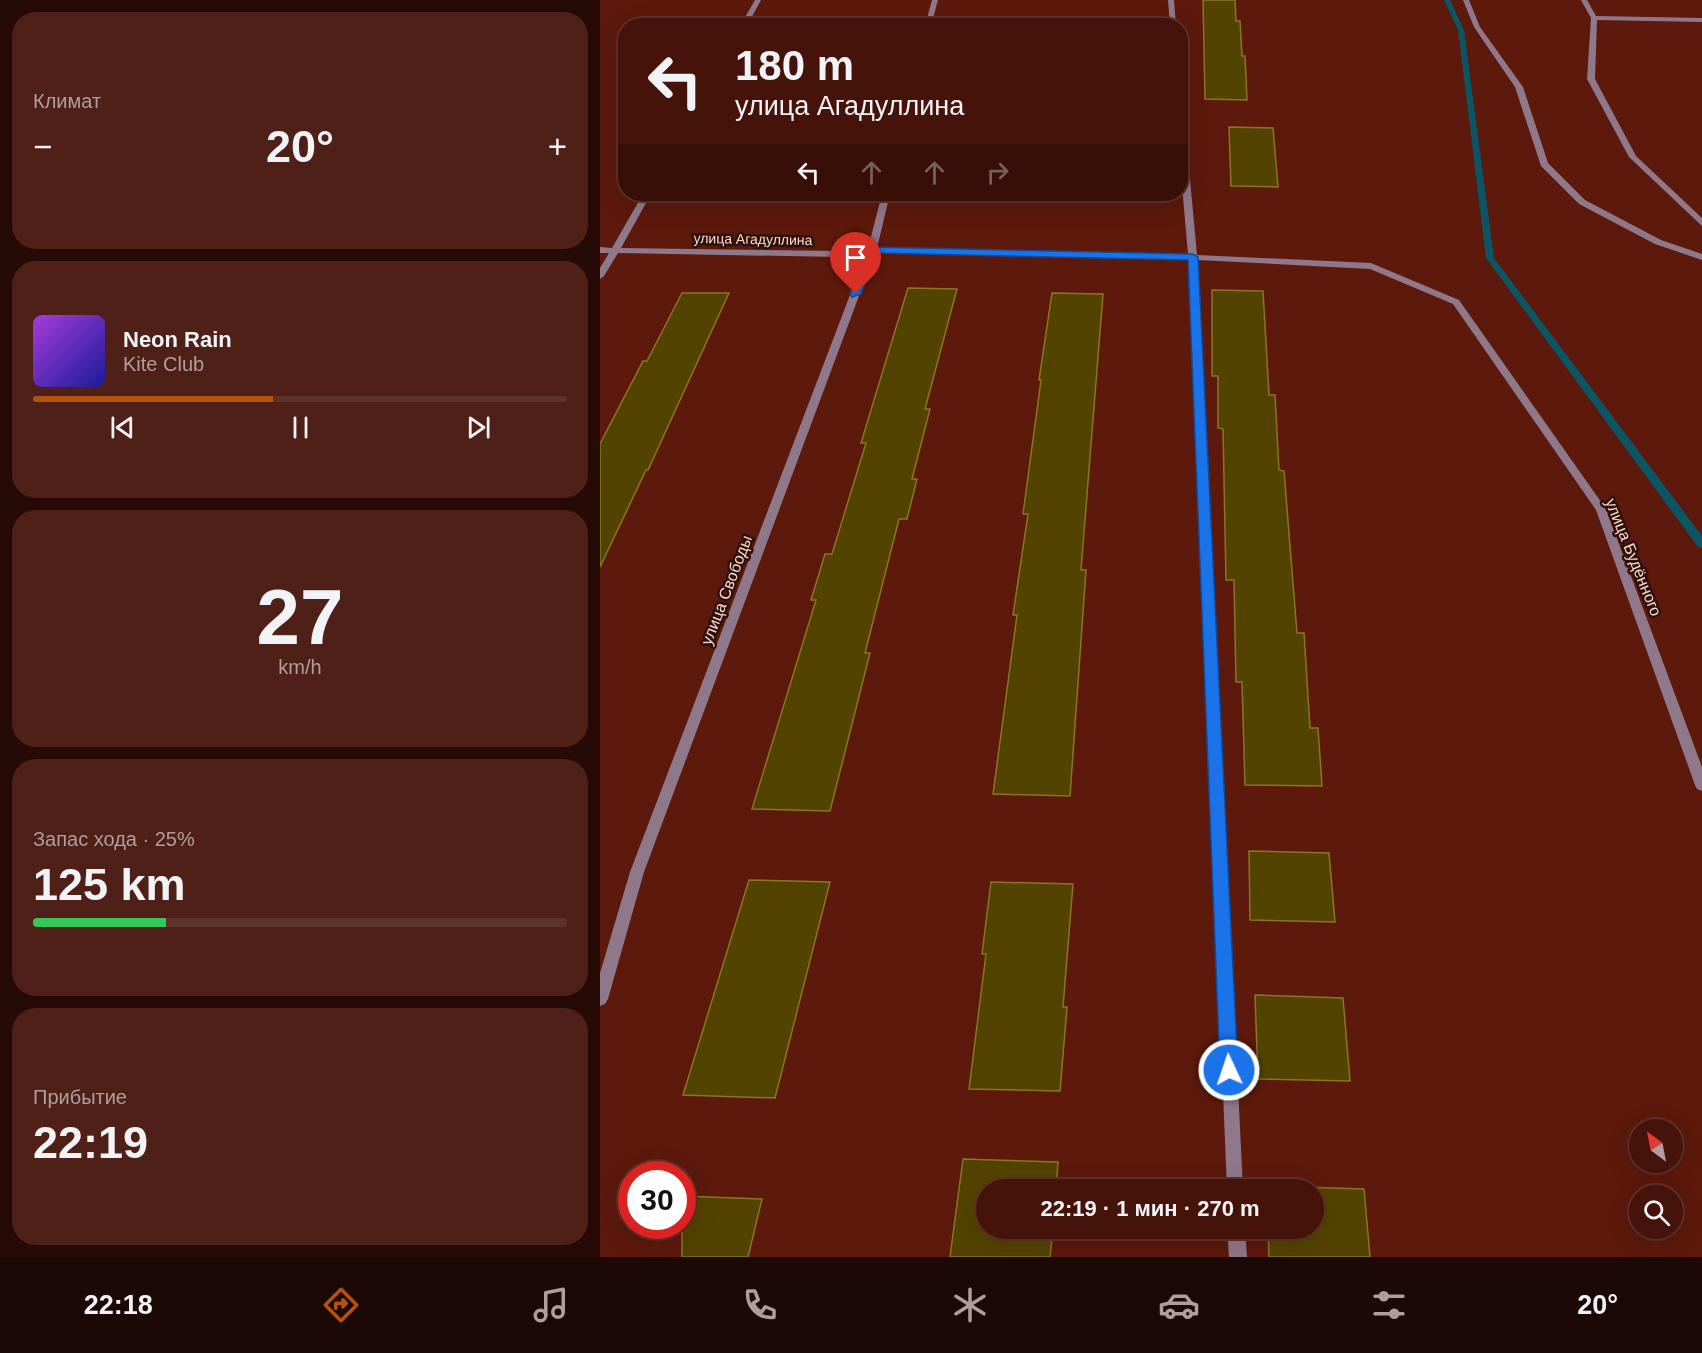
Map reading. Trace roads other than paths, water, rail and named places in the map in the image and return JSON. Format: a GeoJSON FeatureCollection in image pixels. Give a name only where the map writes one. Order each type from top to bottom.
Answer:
{"type":"FeatureCollection","features":[{"type":"Feature","properties":{"kind":"street"},"geometry":{"type":"LineString","coordinates":[[748,18],[758,0]]}},
{"type":"Feature","properties":{"kind":"street"},"geometry":{"type":"LineString","coordinates":[[930,18],[934,0]]}},
{"type":"Feature","properties":{"kind":"street"},"geometry":{"type":"LineString","coordinates":[[1171,0],[1172,18]]}},
{"type":"Feature","properties":{"kind":"street"},"geometry":{"type":"LineString","coordinates":[[1466,0],[1477,27],[1519,87],[1544,164],[1582,202],[1658,242],[1702,257]]}},
{"type":"Feature","properties":{"kind":"street"},"geometry":{"type":"LineString","coordinates":[[1584,0],[1594,18],[1591,79],[1633,158],[1702,223]]}},
{"type":"Feature","properties":{"kind":"street"},"geometry":{"type":"LineString","coordinates":[[1594,18],[1702,20]]}},
{"type":"Feature","properties":{"kind":"street"},"geometry":{"type":"LineString","coordinates":[[600,276],[643,201]]}},
{"type":"Feature","properties":{"kind":"street","name":"улица Свободы"},"geometry":{"type":"LineString","coordinates":[[600,999],[637,872],[872,250],[884,201]]}},
{"type":"Feature","properties":{"kind":"street"},"geometry":{"type":"LineString","coordinates":[[1188,201],[1193,257],[1235,1179]]}},
{"type":"Feature","properties":{"kind":"street","name":"улица Агадуллина"},"geometry":{"type":"LineString","coordinates":[[600,250],[839,254],[872,250],[1193,257],[1371,266],[1455,302]]}},
{"type":"Feature","properties":{"kind":"street","name":"улица Будённого"},"geometry":{"type":"LineString","coordinates":[[1455,302],[1601,509],[1702,785]]}},
{"type":"Feature","properties":{"kind":"street"},"geometry":{"type":"LineString","coordinates":[[1237,1239],[1238,1257]]}},
{"type":"Feature","properties":{"kind":"waterway"},"geometry":{"type":"LineString","coordinates":[[1447,0],[1461,30],[1490,258],[1702,544]]}}]}
